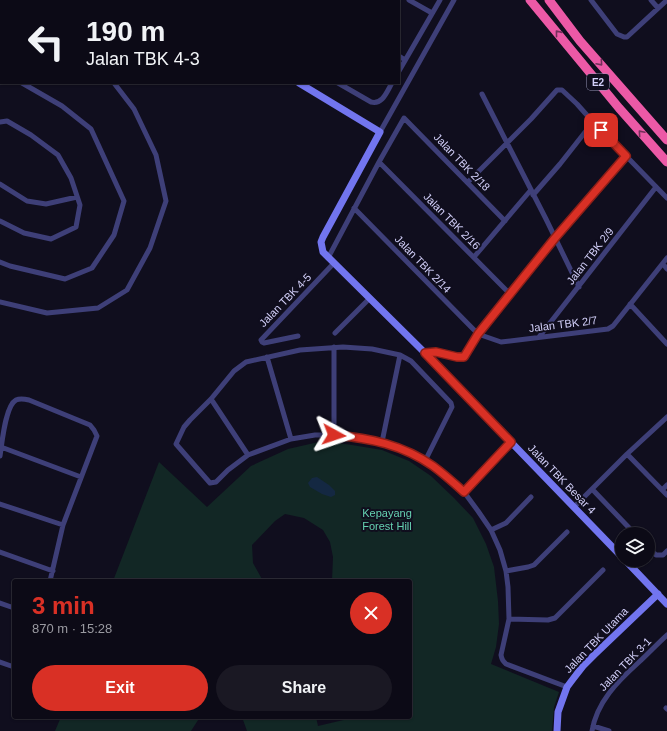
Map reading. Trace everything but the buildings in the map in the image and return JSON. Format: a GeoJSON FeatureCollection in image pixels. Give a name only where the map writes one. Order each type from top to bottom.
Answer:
{"type":"FeatureCollection","features":[{"type":"Feature","properties":{"kind":"highway","name":"E2"},"geometry":{"type":"LineString","coordinates":[[530,0],[619,108],[667,162]]}},
{"type":"Feature","properties":{"kind":"highway","name":"E2"},"geometry":{"type":"LineString","coordinates":[[549,0],[580,41],[667,140]]}},
{"type":"Feature","properties":{"kind":"street"},"geometry":{"type":"LineString","coordinates":[[409,0],[432,13]]}},
{"type":"Feature","properties":{"kind":"street"},"geometry":{"type":"LineString","coordinates":[[400,69],[440,0]]}},
{"type":"Feature","properties":{"kind":"street"},"geometry":{"type":"LineString","coordinates":[[379,162],[328,258],[323,252],[321,242],[323,237],[454,0]]}},
{"type":"Feature","properties":{"kind":"street"},"geometry":{"type":"LineString","coordinates":[[590,0],[617,34],[624,37],[627,37],[667,0]]}},
{"type":"Feature","properties":{"kind":"street"},"geometry":{"type":"LineString","coordinates":[[651,0],[658,8]]}},
{"type":"Feature","properties":{"kind":"street"},"geometry":{"type":"LineString","coordinates":[[400,57],[405,60]]}},
{"type":"Feature","properties":{"kind":"street"},"geometry":{"type":"LineString","coordinates":[[0,262],[10,266],[66,279],[92,268],[114,235],[124,201],[91,129],[62,106],[24,84]]}},
{"type":"Feature","properties":{"kind":"street"},"geometry":{"type":"LineString","coordinates":[[0,302],[47,313],[98,308],[127,290],[150,248],[166,201],[156,156],[134,109],[115,84]]}},
{"type":"Feature","properties":{"kind":"street"},"geometry":{"type":"LineString","coordinates":[[301,84],[380,132]]}},
{"type":"Feature","properties":{"kind":"street"},"geometry":{"type":"LineString","coordinates":[[340,84],[371,102],[376,103],[383,98],[391,84]]}},
{"type":"Feature","properties":{"kind":"street"},"geometry":{"type":"LineString","coordinates":[[468,182],[531,119],[557,90],[561,90],[577,104],[667,198]]}},
{"type":"Feature","properties":{"kind":"street"},"geometry":{"type":"LineString","coordinates":[[482,94],[555,238],[578,287]]}},
{"type":"Feature","properties":{"kind":"street","name":"Jalan TBK 2/18"},"geometry":{"type":"LineString","coordinates":[[379,162],[404,118],[505,221]]}},
{"type":"Feature","properties":{"kind":"street"},"geometry":{"type":"LineString","coordinates":[[0,122],[7,121],[25,131],[58,155],[71,178],[80,205],[76,227],[51,238],[24,234],[0,221]]}},
{"type":"Feature","properties":{"kind":"street"},"geometry":{"type":"LineString","coordinates":[[474,257],[505,221],[560,164],[593,122]]}},
{"type":"Feature","properties":{"kind":"street"},"geometry":{"type":"LineString","coordinates":[[425,353],[436,352],[457,357],[464,357],[478,334],[555,238],[626,156]]}},
{"type":"Feature","properties":{"kind":"street","name":"Jalan TBK 2/16"},"geometry":{"type":"LineString","coordinates":[[379,162],[510,294]]}},
{"type":"Feature","properties":{"kind":"street"},"geometry":{"type":"LineString","coordinates":[[0,184],[26,201],[46,204],[77,197]]}},
{"type":"Feature","properties":{"kind":"street","name":"Jalan TBK 2/9"},"geometry":{"type":"LineString","coordinates":[[539,337],[656,187]]}},
{"type":"Feature","properties":{"kind":"street","name":"Jalan TBK 2/14"},"geometry":{"type":"LineString","coordinates":[[354,208],[478,334]]}},
{"type":"Feature","properties":{"kind":"street","name":"Jalan TBK Besar 4"},"geometry":{"type":"LineString","coordinates":[[328,258],[425,353],[615,550]]}},
{"type":"Feature","properties":{"kind":"street","name":"Jalan TBK 2/7"},"geometry":{"type":"LineString","coordinates":[[478,334],[501,342],[608,329],[613,326],[667,258]]}},
{"type":"Feature","properties":{"kind":"street","name":"Jalan TBK 4-5"},"geometry":{"type":"LineString","coordinates":[[298,336],[264,343],[262,342],[263,338],[334,263]]}},
{"type":"Feature","properties":{"kind":"street"},"geometry":{"type":"LineString","coordinates":[[663,264],[667,268]]}},
{"type":"Feature","properties":{"kind":"street"},"geometry":{"type":"LineString","coordinates":[[335,333],[370,298]]}},
{"type":"Feature","properties":{"kind":"street"},"geometry":{"type":"LineString","coordinates":[[630,304],[667,344]]}},
{"type":"Feature","properties":{"kind":"street"},"geometry":{"type":"LineString","coordinates":[[334,347],[334,435]]}},
{"type":"Feature","properties":{"kind":"street"},"geometry":{"type":"LineString","coordinates":[[425,461],[452,408],[451,403],[411,361],[400,356],[372,349],[334,347],[300,350],[246,362],[234,370],[211,399],[184,427],[176,444],[210,483],[216,482],[228,470],[248,455],[291,439],[315,435],[364,438],[382,442],[425,461],[464,492],[492,530],[500,550],[506,571],[508,586],[509,619],[501,656],[502,659],[506,664],[567,688]]}},
{"type":"Feature","properties":{"kind":"street"},"geometry":{"type":"LineString","coordinates":[[382,442],[400,356]]}},
{"type":"Feature","properties":{"kind":"street"},"geometry":{"type":"LineString","coordinates":[[267,357],[291,439]]}},
{"type":"Feature","properties":{"kind":"street"},"geometry":{"type":"LineString","coordinates":[[211,399],[248,455]]}},
{"type":"Feature","properties":{"kind":"street"},"geometry":{"type":"LineString","coordinates":[[0,456],[6,420],[12,404],[16,400],[29,400],[90,425],[97,436],[63,525],[51,579]]}},
{"type":"Feature","properties":{"kind":"street"},"geometry":{"type":"LineString","coordinates":[[574,507],[627,454],[667,417]]}},
{"type":"Feature","properties":{"kind":"street"},"geometry":{"type":"LineString","coordinates":[[464,492],[511,442]]}},
{"type":"Feature","properties":{"kind":"street"},"geometry":{"type":"LineString","coordinates":[[1,447],[81,477]]}},
{"type":"Feature","properties":{"kind":"street"},"geometry":{"type":"LineString","coordinates":[[627,454],[667,495]]}},
{"type":"Feature","properties":{"kind":"street"},"geometry":{"type":"LineString","coordinates":[[662,490],[667,485]]}},
{"type":"Feature","properties":{"kind":"street"},"geometry":{"type":"LineString","coordinates":[[592,489],[628,527]]}},
{"type":"Feature","properties":{"kind":"street"},"geometry":{"type":"LineString","coordinates":[[492,530],[506,523],[531,498]]}},
{"type":"Feature","properties":{"kind":"street"},"geometry":{"type":"LineString","coordinates":[[0,504],[63,525]]}},
{"type":"Feature","properties":{"kind":"street"},"geometry":{"type":"LineString","coordinates":[[506,571],[534,565],[567,532]]}},
{"type":"Feature","properties":{"kind":"street"},"geometry":{"type":"LineString","coordinates":[[655,554],[663,555],[667,551]]}},
{"type":"Feature","properties":{"kind":"street"},"geometry":{"type":"LineString","coordinates":[[0,552],[53,571]]}},
{"type":"Feature","properties":{"kind":"street"},"geometry":{"type":"LineString","coordinates":[[632,567],[667,604]]}},
{"type":"Feature","properties":{"kind":"street"},"geometry":{"type":"LineString","coordinates":[[509,619],[548,620],[555,618],[603,570]]}},
{"type":"Feature","properties":{"kind":"street","name":"Jalan TBK Utama"},"geometry":{"type":"LineString","coordinates":[[557,731],[558,714],[567,688],[583,666],[658,594]]}},
{"type":"Feature","properties":{"kind":"street"},"geometry":{"type":"LineString","coordinates":[[0,603],[12,607]]}},
{"type":"Feature","properties":{"kind":"street","name":"Jalan TBK 3-1"},"geometry":{"type":"LineString","coordinates":[[593,728],[596,714],[604,700],[619,680],[667,635]]}},
{"type":"Feature","properties":{"kind":"street"},"geometry":{"type":"LineString","coordinates":[[0,662],[12,666]]}},
{"type":"Feature","properties":{"kind":"street"},"geometry":{"type":"LineString","coordinates":[[593,728],[608,731]]}},
{"type":"Feature","properties":{"kind":"green space","name":"Kepayang Forest Hill"},"geometry":{"type":"Polygon","coordinates":[[[323,441],[382,450],[409,461],[431,476],[473,518],[486,544],[494,567],[499,624],[496,647],[491,664],[559,692],[554,707],[552,731],[247,731],[243,719],[316,719],[318,726],[348,719],[412,719],[412,579],[332,579],[333,557],[330,542],[323,530],[304,518],[285,514],[275,521],[252,545],[253,563],[262,579],[114,579],[159,462],[207,507],[251,466],[288,449],[323,441]]]}},
{"type":"Feature","properties":{"kind":"green space"},"geometry":{"type":"Polygon","coordinates":[[[60,719],[199,719],[191,731],[55,731],[60,719]]]}},
{"type":"Feature","properties":{"kind":"water"},"geometry":{"type":"Polygon","coordinates":[[[317,477],[335,491],[335,495],[331,497],[310,487],[308,483],[312,478],[317,477]]]}},
{"type":"Feature","properties":{"kind":"route"},"geometry":{"type":"LineString","coordinates":[[334,435],[364,438],[382,442],[403,450],[434,467],[464,492],[511,442],[425,353],[436,352],[457,357],[464,357],[478,334],[555,238],[626,156],[601,130]]}}]}
